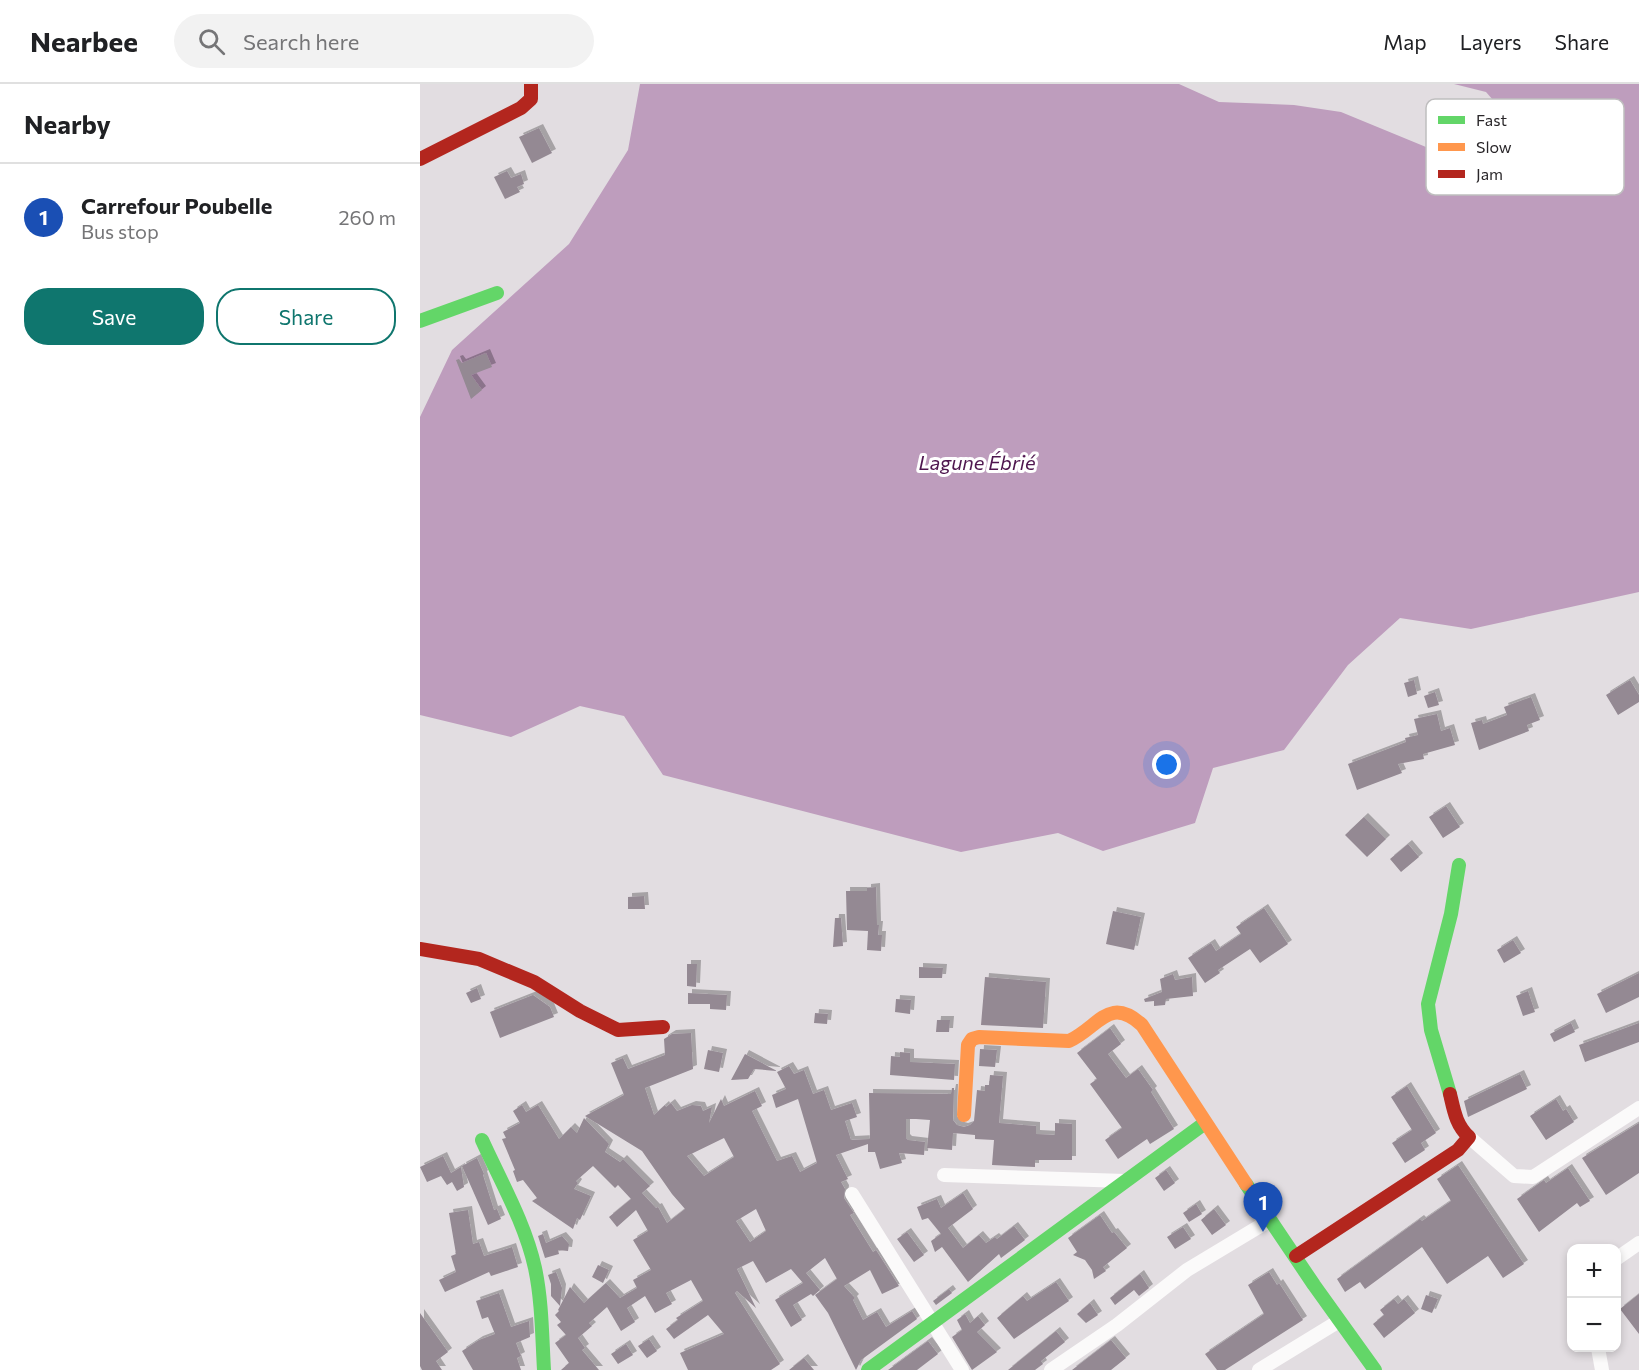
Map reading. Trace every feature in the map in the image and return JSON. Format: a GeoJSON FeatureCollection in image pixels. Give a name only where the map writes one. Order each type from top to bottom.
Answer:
{"type":"FeatureCollection","features":[{"type":"Feature","properties":{"kind":"street"},"geometry":{"type":"LineString","coordinates":[[420,159],[521,108],[531,99],[531,84]]}},
{"type":"Feature","properties":{"kind":"street"},"geometry":{"type":"LineString","coordinates":[[420,321],[497,293]]}},
{"type":"Feature","properties":{"kind":"street"},"geometry":{"type":"LineString","coordinates":[[1460,865],[1451,914],[1427,1008],[1432,1036],[1461,1130],[1514,1176],[1533,1177],[1639,1108]]}},
{"type":"Feature","properties":{"kind":"street"},"geometry":{"type":"LineString","coordinates":[[420,949],[490,963],[534,982],[580,1011],[618,1030],[663,1027]]}},
{"type":"Feature","properties":{"kind":"street"},"geometry":{"type":"LineString","coordinates":[[964,1115],[968,1045],[972,1039],[979,1037],[1069,1041],[1076,1039],[1098,1020],[1112,1012],[1133,1015],[1142,1024],[1205,1123],[1338,1321],[1376,1370]]}},
{"type":"Feature","properties":{"kind":"street"},"geometry":{"type":"LineString","coordinates":[[868,1370],[1205,1123]]}},
{"type":"Feature","properties":{"kind":"street"},"geometry":{"type":"LineString","coordinates":[[1296,1256],[1439,1164],[1458,1150],[1469,1137]]}},
{"type":"Feature","properties":{"kind":"street"},"geometry":{"type":"LineString","coordinates":[[482,1140],[526,1239],[534,1269],[544,1370]]}},
{"type":"Feature","properties":{"kind":"street"},"geometry":{"type":"LineString","coordinates":[[944,1175],[1125,1181]]}},
{"type":"Feature","properties":{"kind":"street"},"geometry":{"type":"LineString","coordinates":[[852,1194],[962,1370]]}},
{"type":"Feature","properties":{"kind":"street"},"geometry":{"type":"LineString","coordinates":[[1051,1370],[1117,1325],[1187,1270],[1270,1220]]}},
{"type":"Feature","properties":{"kind":"street"},"geometry":{"type":"LineString","coordinates":[[1621,1256],[1639,1243]]}},
{"type":"Feature","properties":{"kind":"street"},"geometry":{"type":"LineString","coordinates":[[1259,1370],[1338,1321]]}},
{"type":"Feature","properties":{"kind":"street"},"geometry":{"type":"LineString","coordinates":[[1599,1352],[1602,1370]]}},
{"type":"Feature","properties":{"kind":"water","name":"Lagune Ébrié"},"geometry":{"type":"Polygon","coordinates":[[[640,84],[1179,84],[1219,102],[1294,105],[1341,112],[1426,147],[1426,195],[1624,195],[1624,99],[1492,99],[1486,92],[1454,84],[1639,84],[1639,592],[1471,629],[1400,618],[1348,665],[1284,750],[1213,768],[1195,823],[1103,851],[1058,833],[961,852],[663,775],[624,716],[580,706],[511,737],[420,715],[420,417],[452,350],[569,244],[628,150],[640,84]]]}},
{"type":"Feature","properties":{"kind":"building"},"geometry":{"type":"Polygon","coordinates":[[[539,128],[552,153],[532,163],[519,137],[539,128]]]}},
{"type":"Feature","properties":{"kind":"building"},"geometry":{"type":"Polygon","coordinates":[[[507,171],[511,178],[521,174],[524,184],[517,187],[520,192],[505,199],[494,177],[507,171]]]}},
{"type":"Feature","properties":{"kind":"building"},"geometry":{"type":"Polygon","coordinates":[[[486,353],[492,367],[471,375],[482,390],[471,399],[456,360],[459,359],[462,363],[486,353]]]}},
{"type":"Feature","properties":{"kind":"building"},"geometry":{"type":"Polygon","coordinates":[[[1414,680],[1417,694],[1408,697],[1404,683],[1414,680]]]}},
{"type":"Feature","properties":{"kind":"building"},"geometry":{"type":"Polygon","coordinates":[[[1630,680],[1639,695],[1639,702],[1618,715],[1606,695],[1630,680]]]}},
{"type":"Feature","properties":{"kind":"building"},"geometry":{"type":"Polygon","coordinates":[[[1435,692],[1439,705],[1428,708],[1424,696],[1435,692]]]}},
{"type":"Feature","properties":{"kind":"building"},"geometry":{"type":"Polygon","coordinates":[[[1531,697],[1540,720],[1527,725],[1529,731],[1479,750],[1471,723],[1482,720],[1483,724],[1507,715],[1504,707],[1531,697]]]}},
{"type":"Feature","properties":{"kind":"building"},"geometry":{"type":"Polygon","coordinates":[[[1437,714],[1441,731],[1450,728],[1455,745],[1423,754],[1424,759],[1398,764],[1402,773],[1357,790],[1348,764],[1406,742],[1405,738],[1418,735],[1414,719],[1437,714]]]}},
{"type":"Feature","properties":{"kind":"building"},"geometry":{"type":"Polygon","coordinates":[[[1446,806],[1460,827],[1443,838],[1429,817],[1446,806]]]}},
{"type":"Feature","properties":{"kind":"building"},"geometry":{"type":"Polygon","coordinates":[[[1364,817],[1386,839],[1367,857],[1345,835],[1364,817]]]}},
{"type":"Feature","properties":{"kind":"building"},"geometry":{"type":"Polygon","coordinates":[[[1408,844],[1419,857],[1401,872],[1390,859],[1408,844]]]}},
{"type":"Feature","properties":{"kind":"building"},"geometry":{"type":"Polygon","coordinates":[[[876,887],[878,935],[882,935],[881,951],[867,950],[868,931],[847,930],[846,891],[867,891],[867,888],[876,887]]]}},
{"type":"Feature","properties":{"kind":"building"},"geometry":{"type":"Polygon","coordinates":[[[644,896],[645,909],[628,909],[628,897],[644,896]]]}},
{"type":"Feature","properties":{"kind":"building"},"geometry":{"type":"Polygon","coordinates":[[[1264,908],[1288,944],[1260,963],[1250,949],[1218,970],[1220,973],[1205,983],[1188,958],[1211,943],[1216,951],[1241,934],[1236,927],[1264,908]]]}},
{"type":"Feature","properties":{"kind":"building"},"geometry":{"type":"Polygon","coordinates":[[[1113,911],[1141,917],[1134,950],[1106,944],[1113,911]]]}},
{"type":"Feature","properties":{"kind":"building"},"geometry":{"type":"Polygon","coordinates":[[[835,918],[841,918],[843,946],[833,947],[835,918]]]}},
{"type":"Feature","properties":{"kind":"building"},"geometry":{"type":"Polygon","coordinates":[[[1513,940],[1521,953],[1504,963],[1497,950],[1513,940]]]}},
{"type":"Feature","properties":{"kind":"building"},"geometry":{"type":"Polygon","coordinates":[[[687,964],[697,964],[696,987],[687,986],[687,964]]]}},
{"type":"Feature","properties":{"kind":"building"},"geometry":{"type":"Polygon","coordinates":[[[919,967],[943,968],[942,978],[919,978],[919,967]]]}},
{"type":"Feature","properties":{"kind":"building"},"geometry":{"type":"Polygon","coordinates":[[[1639,973],[1639,997],[1606,1013],[1597,994],[1639,973]]]}},
{"type":"Feature","properties":{"kind":"building"},"geometry":{"type":"Polygon","coordinates":[[[1173,974],[1175,980],[1192,977],[1193,996],[1166,999],[1165,1005],[1154,1006],[1154,1001],[1145,1002],[1144,999],[1162,992],[1160,979],[1173,974]]]}},
{"type":"Feature","properties":{"kind":"building"},"geometry":{"type":"Polygon","coordinates":[[[985,977],[1046,982],[1043,1028],[981,1025],[985,977]]]}},
{"type":"Feature","properties":{"kind":"building"},"geometry":{"type":"Polygon","coordinates":[[[477,988],[481,999],[471,1003],[466,993],[477,988]]]}},
{"type":"Feature","properties":{"kind":"building"},"geometry":{"type":"Polygon","coordinates":[[[1528,991],[1535,1012],[1523,1016],[1516,996],[1528,991]]]}},
{"type":"Feature","properties":{"kind":"building"},"geometry":{"type":"Polygon","coordinates":[[[688,993],[727,995],[726,1010],[710,1009],[710,1004],[688,1004],[688,993]]]}},
{"type":"Feature","properties":{"kind":"building"},"geometry":{"type":"Polygon","coordinates":[[[533,995],[550,1007],[554,1017],[500,1038],[490,1012],[533,995]]]}},
{"type":"Feature","properties":{"kind":"building"},"geometry":{"type":"Polygon","coordinates":[[[896,999],[911,1000],[910,1014],[895,1012],[896,999]]]}},
{"type":"Feature","properties":{"kind":"building"},"geometry":{"type":"Polygon","coordinates":[[[815,1013],[828,1014],[827,1024],[814,1023],[815,1013]]]}},
{"type":"Feature","properties":{"kind":"building"},"geometry":{"type":"Polygon","coordinates":[[[937,1020],[950,1020],[949,1032],[936,1032],[937,1020]]]}},
{"type":"Feature","properties":{"kind":"building"},"geometry":{"type":"Polygon","coordinates":[[[1571,1023],[1575,1032],[1554,1042],[1550,1034],[1571,1023]]]}},
{"type":"Feature","properties":{"kind":"building"},"geometry":{"type":"Polygon","coordinates":[[[1639,1023],[1639,1042],[1585,1062],[1579,1045],[1639,1023]]]}},
{"type":"Feature","properties":{"kind":"building"},"geometry":{"type":"Polygon","coordinates":[[[1110,1028],[1121,1044],[1108,1054],[1126,1078],[1138,1069],[1153,1090],[1151,1092],[1174,1129],[1150,1144],[1147,1139],[1118,1159],[1105,1140],[1122,1128],[1090,1084],[1097,1079],[1077,1053],[1110,1028]]]}},
{"type":"Feature","properties":{"kind":"building"},"geometry":{"type":"Polygon","coordinates":[[[691,1033],[693,1069],[645,1088],[654,1115],[665,1105],[666,1107],[671,1103],[677,1111],[692,1105],[701,1106],[703,1111],[712,1107],[709,1123],[721,1099],[724,1106],[755,1091],[762,1106],[752,1111],[777,1161],[792,1156],[800,1172],[817,1163],[798,1099],[776,1108],[772,1095],[786,1089],[777,1072],[789,1066],[794,1074],[804,1070],[813,1094],[824,1090],[831,1110],[852,1103],[857,1117],[845,1121],[851,1140],[870,1139],[869,1093],[951,1094],[954,1088],[953,1120],[957,1125],[964,1127],[974,1121],[977,1090],[985,1091],[985,1085],[989,1085],[990,1075],[1003,1076],[999,1123],[1036,1126],[1036,1134],[1055,1135],[1055,1123],[1072,1124],[1072,1160],[1035,1160],[1035,1167],[992,1165],[994,1140],[975,1139],[975,1135],[953,1133],[952,1150],[927,1148],[930,1120],[916,1119],[906,1119],[906,1138],[925,1142],[924,1155],[899,1153],[902,1163],[880,1169],[875,1152],[868,1152],[868,1144],[836,1155],[848,1179],[841,1182],[845,1189],[844,1198],[854,1213],[850,1215],[873,1252],[876,1250],[899,1286],[882,1294],[870,1270],[844,1286],[855,1298],[853,1300],[863,1320],[877,1312],[886,1327],[912,1311],[917,1319],[861,1360],[856,1370],[828,1313],[815,1295],[837,1279],[825,1258],[806,1273],[820,1290],[813,1296],[811,1294],[793,1305],[802,1320],[791,1327],[775,1300],[803,1283],[791,1269],[766,1283],[753,1261],[737,1269],[756,1308],[737,1291],[735,1293],[780,1364],[771,1370],[688,1370],[680,1353],[724,1334],[708,1315],[674,1339],[666,1329],[678,1320],[676,1318],[703,1301],[691,1280],[666,1293],[672,1304],[655,1313],[645,1296],[627,1308],[635,1322],[621,1331],[607,1307],[589,1323],[592,1326],[578,1338],[585,1348],[582,1350],[599,1370],[561,1370],[569,1363],[555,1343],[566,1335],[557,1325],[561,1322],[555,1315],[570,1287],[584,1303],[606,1283],[620,1298],[637,1288],[633,1280],[651,1270],[633,1240],[648,1231],[636,1210],[617,1227],[609,1217],[631,1199],[618,1185],[615,1188],[593,1166],[576,1181],[578,1183],[574,1189],[591,1196],[580,1220],[577,1218],[573,1229],[532,1201],[537,1198],[523,1180],[517,1182],[513,1171],[515,1170],[502,1139],[506,1138],[503,1132],[520,1123],[513,1111],[522,1105],[526,1112],[538,1105],[559,1139],[571,1127],[577,1133],[584,1118],[609,1144],[605,1152],[620,1162],[623,1159],[650,1186],[642,1193],[656,1208],[658,1207],[667,1223],[685,1209],[642,1151],[585,1116],[624,1095],[611,1063],[623,1058],[628,1069],[665,1055],[664,1039],[672,1034],[691,1033]],[[724,1138],[687,1156],[704,1176],[734,1157],[724,1138]],[[756,1209],[736,1221],[750,1242],[766,1231],[756,1209]]]}},
{"type":"Feature","properties":{"kind":"building"},"geometry":{"type":"Polygon","coordinates":[[[980,1049],[997,1050],[995,1067],[979,1066],[980,1049]]]}},
{"type":"Feature","properties":{"kind":"building"},"geometry":{"type":"Polygon","coordinates":[[[708,1050],[723,1053],[719,1072],[704,1069],[708,1050]]]}},
{"type":"Feature","properties":{"kind":"building"},"geometry":{"type":"Polygon","coordinates":[[[900,1052],[910,1053],[910,1062],[955,1064],[954,1080],[890,1075],[891,1056],[900,1057],[900,1052]]]}},
{"type":"Feature","properties":{"kind":"building"},"geometry":{"type":"Polygon","coordinates":[[[745,1054],[777,1071],[754,1069],[748,1079],[731,1080],[745,1054]]]}},
{"type":"Feature","properties":{"kind":"building"},"geometry":{"type":"Polygon","coordinates":[[[1520,1074],[1527,1089],[1468,1117],[1464,1101],[1520,1074]]]}},
{"type":"Feature","properties":{"kind":"building"},"geometry":{"type":"Polygon","coordinates":[[[1407,1086],[1436,1133],[1421,1143],[1425,1150],[1405,1163],[1392,1143],[1412,1130],[1391,1097],[1407,1086]]]}},
{"type":"Feature","properties":{"kind":"building"},"geometry":{"type":"Polygon","coordinates":[[[1556,1099],[1563,1111],[1566,1109],[1574,1122],[1546,1140],[1530,1116],[1556,1099]]]}},
{"type":"Feature","properties":{"kind":"building"},"geometry":{"type":"Polygon","coordinates":[[[1639,1123],[1639,1173],[1606,1195],[1582,1158],[1639,1123]]]}},
{"type":"Feature","properties":{"kind":"building"},"geometry":{"type":"Polygon","coordinates":[[[443,1156],[451,1173],[461,1167],[464,1187],[457,1191],[452,1182],[447,1185],[441,1176],[427,1182],[420,1167],[443,1156]]]}},
{"type":"Feature","properties":{"kind":"building"},"geometry":{"type":"Polygon","coordinates":[[[477,1158],[494,1210],[497,1209],[501,1219],[488,1225],[462,1166],[477,1158]]]}},
{"type":"Feature","properties":{"kind":"building"},"geometry":{"type":"Polygon","coordinates":[[[1458,1165],[1524,1264],[1503,1278],[1488,1256],[1447,1284],[1422,1247],[1365,1289],[1360,1282],[1345,1292],[1337,1279],[1420,1219],[1422,1221],[1451,1201],[1437,1179],[1458,1165]]]}},
{"type":"Feature","properties":{"kind":"building"},"geometry":{"type":"Polygon","coordinates":[[[1568,1168],[1590,1201],[1580,1207],[1577,1203],[1539,1232],[1517,1199],[1544,1180],[1546,1183],[1568,1168]]]}},
{"type":"Feature","properties":{"kind":"building"},"geometry":{"type":"Polygon","coordinates":[[[1166,1170],[1175,1183],[1164,1191],[1155,1178],[1166,1170]]]}},
{"type":"Feature","properties":{"kind":"building"},"geometry":{"type":"Polygon","coordinates":[[[963,1193],[973,1209],[948,1228],[963,1248],[979,1235],[986,1243],[995,1237],[997,1239],[1014,1226],[1025,1240],[1001,1258],[999,1254],[968,1282],[942,1247],[935,1252],[931,1241],[941,1234],[928,1218],[922,1220],[917,1207],[937,1199],[941,1208],[963,1193]]]}},
{"type":"Feature","properties":{"kind":"building"},"geometry":{"type":"Polygon","coordinates":[[[1196,1204],[1202,1214],[1189,1222],[1183,1213],[1196,1204]]]}},
{"type":"Feature","properties":{"kind":"building"},"geometry":{"type":"Polygon","coordinates":[[[1214,1209],[1226,1225],[1212,1235],[1201,1220],[1214,1209]]]}},
{"type":"Feature","properties":{"kind":"building"},"geometry":{"type":"Polygon","coordinates":[[[468,1210],[473,1244],[479,1242],[484,1256],[512,1247],[518,1267],[491,1276],[489,1272],[445,1292],[439,1280],[456,1272],[451,1256],[456,1254],[449,1213],[468,1210]]]}},
{"type":"Feature","properties":{"kind":"building"},"geometry":{"type":"Polygon","coordinates":[[[1100,1215],[1112,1233],[1114,1232],[1127,1248],[1103,1267],[1106,1271],[1094,1279],[1092,1270],[1085,1260],[1073,1255],[1077,1252],[1068,1238],[1100,1215]]]}},
{"type":"Feature","properties":{"kind":"building"},"geometry":{"type":"Polygon","coordinates":[[[1183,1227],[1191,1239],[1175,1249],[1167,1237],[1183,1227]]]}},
{"type":"Feature","properties":{"kind":"building"},"geometry":{"type":"Polygon","coordinates":[[[907,1232],[924,1255],[914,1262],[897,1239],[907,1232]]]}},
{"type":"Feature","properties":{"kind":"building"},"geometry":{"type":"Polygon","coordinates":[[[543,1234],[546,1243],[562,1236],[569,1244],[568,1251],[558,1250],[559,1254],[545,1258],[538,1236],[543,1234]]]}},
{"type":"Feature","properties":{"kind":"building"},"geometry":{"type":"Polygon","coordinates":[[[598,1265],[609,1270],[603,1283],[592,1277],[598,1265]]]}},
{"type":"Feature","properties":{"kind":"building"},"geometry":{"type":"Polygon","coordinates":[[[556,1272],[562,1288],[560,1306],[551,1296],[548,1275],[556,1272]]]}},
{"type":"Feature","properties":{"kind":"building"},"geometry":{"type":"Polygon","coordinates":[[[1269,1272],[1277,1285],[1279,1283],[1303,1320],[1225,1370],[1217,1370],[1205,1354],[1264,1314],[1248,1285],[1269,1272]]]}},
{"type":"Feature","properties":{"kind":"building"},"geometry":{"type":"Polygon","coordinates":[[[1140,1274],[1149,1288],[1139,1296],[1134,1290],[1115,1305],[1110,1298],[1140,1274]]]}},
{"type":"Feature","properties":{"kind":"building"},"geometry":{"type":"Polygon","coordinates":[[[1056,1282],[1069,1301],[1014,1339],[997,1318],[1023,1296],[1027,1301],[1056,1282]]]}},
{"type":"Feature","properties":{"kind":"building"},"geometry":{"type":"Polygon","coordinates":[[[949,1289],[952,1293],[936,1305],[933,1301],[949,1289]]]}},
{"type":"Feature","properties":{"kind":"building"},"geometry":{"type":"Polygon","coordinates":[[[499,1293],[511,1327],[529,1321],[530,1337],[516,1343],[521,1356],[517,1358],[521,1370],[473,1370],[462,1351],[479,1340],[495,1334],[488,1317],[482,1319],[476,1301],[499,1293]]]}},
{"type":"Feature","properties":{"kind":"building"},"geometry":{"type":"Polygon","coordinates":[[[1639,1294],[1639,1334],[1621,1310],[1639,1294]]]}},
{"type":"Feature","properties":{"kind":"building"},"geometry":{"type":"Polygon","coordinates":[[[1426,1295],[1438,1299],[1432,1313],[1421,1309],[1426,1295]]]}},
{"type":"Feature","properties":{"kind":"building"},"geometry":{"type":"Polygon","coordinates":[[[1394,1299],[1398,1304],[1404,1299],[1415,1313],[1384,1338],[1373,1324],[1384,1315],[1380,1310],[1394,1299]]]}},
{"type":"Feature","properties":{"kind":"building"},"geometry":{"type":"Polygon","coordinates":[[[1090,1303],[1098,1315],[1086,1323],[1077,1314],[1090,1303]]]}},
{"type":"Feature","properties":{"kind":"building"},"geometry":{"type":"Polygon","coordinates":[[[420,1313],[448,1352],[436,1361],[442,1370],[422,1370],[420,1366],[420,1313]]]}},
{"type":"Feature","properties":{"kind":"building"},"geometry":{"type":"Polygon","coordinates":[[[965,1314],[970,1323],[978,1316],[985,1325],[977,1332],[997,1352],[972,1370],[952,1337],[962,1330],[957,1320],[965,1314]]]}},
{"type":"Feature","properties":{"kind":"building"},"geometry":{"type":"Polygon","coordinates":[[[1056,1331],[1065,1342],[1041,1361],[1043,1364],[1035,1370],[1008,1370],[1056,1331]]]}},
{"type":"Feature","properties":{"kind":"building"},"geometry":{"type":"Polygon","coordinates":[[[649,1339],[657,1351],[647,1358],[638,1346],[649,1339]]]}},
{"type":"Feature","properties":{"kind":"building"},"geometry":{"type":"Polygon","coordinates":[[[1111,1340],[1126,1358],[1111,1370],[1072,1370],[1111,1340]]]}},
{"type":"Feature","properties":{"kind":"building"},"geometry":{"type":"Polygon","coordinates":[[[928,1341],[938,1354],[917,1370],[888,1370],[928,1341]]]}},
{"type":"Feature","properties":{"kind":"building"},"geometry":{"type":"Polygon","coordinates":[[[626,1344],[633,1355],[618,1364],[611,1354],[626,1344]]]}},
{"type":"Feature","properties":{"kind":"building"},"geometry":{"type":"Polygon","coordinates":[[[804,1358],[814,1370],[789,1370],[804,1358]]]}},
{"type":"Feature","properties":{"kind":"traffic: fast"},"geometry":{"type":"LineString","coordinates":[[420,321],[497,293]]}},
{"type":"Feature","properties":{"kind":"traffic: fast"},"geometry":{"type":"LineString","coordinates":[[1450,1094],[1431,1030],[1428,1004],[1451,914],[1459,865]]}},
{"type":"Feature","properties":{"kind":"traffic: fast"},"geometry":{"type":"LineString","coordinates":[[868,1370],[1205,1123]]}},
{"type":"Feature","properties":{"kind":"traffic: fast"},"geometry":{"type":"LineString","coordinates":[[482,1140],[519,1219],[531,1251],[539,1293],[544,1370]]}},
{"type":"Feature","properties":{"kind":"traffic: fast"},"geometry":{"type":"LineString","coordinates":[[1246,1184],[1375,1370]]}},
{"type":"Feature","properties":{"kind":"traffic: slow"},"geometry":{"type":"LineString","coordinates":[[964,1115],[968,1045],[972,1039],[979,1037],[1069,1041],[1104,1016],[1121,1013],[1142,1025],[1246,1184]]}},
{"type":"Feature","properties":{"kind":"traffic: jam"},"geometry":{"type":"LineString","coordinates":[[420,159],[521,108],[531,99],[531,84]]}},
{"type":"Feature","properties":{"kind":"traffic: jam"},"geometry":{"type":"LineString","coordinates":[[420,949],[479,959],[534,982],[580,1011],[618,1030],[663,1027]]}},
{"type":"Feature","properties":{"kind":"traffic: jam"},"geometry":{"type":"LineString","coordinates":[[1296,1256],[1458,1150],[1469,1137],[1458,1123],[1450,1094]]}},
{"type":"Feature","properties":{"kind":"place","name":"Carrefour Poubelle"},"geometry":{"type":"Point","coordinates":[1263,1232]}}]}
